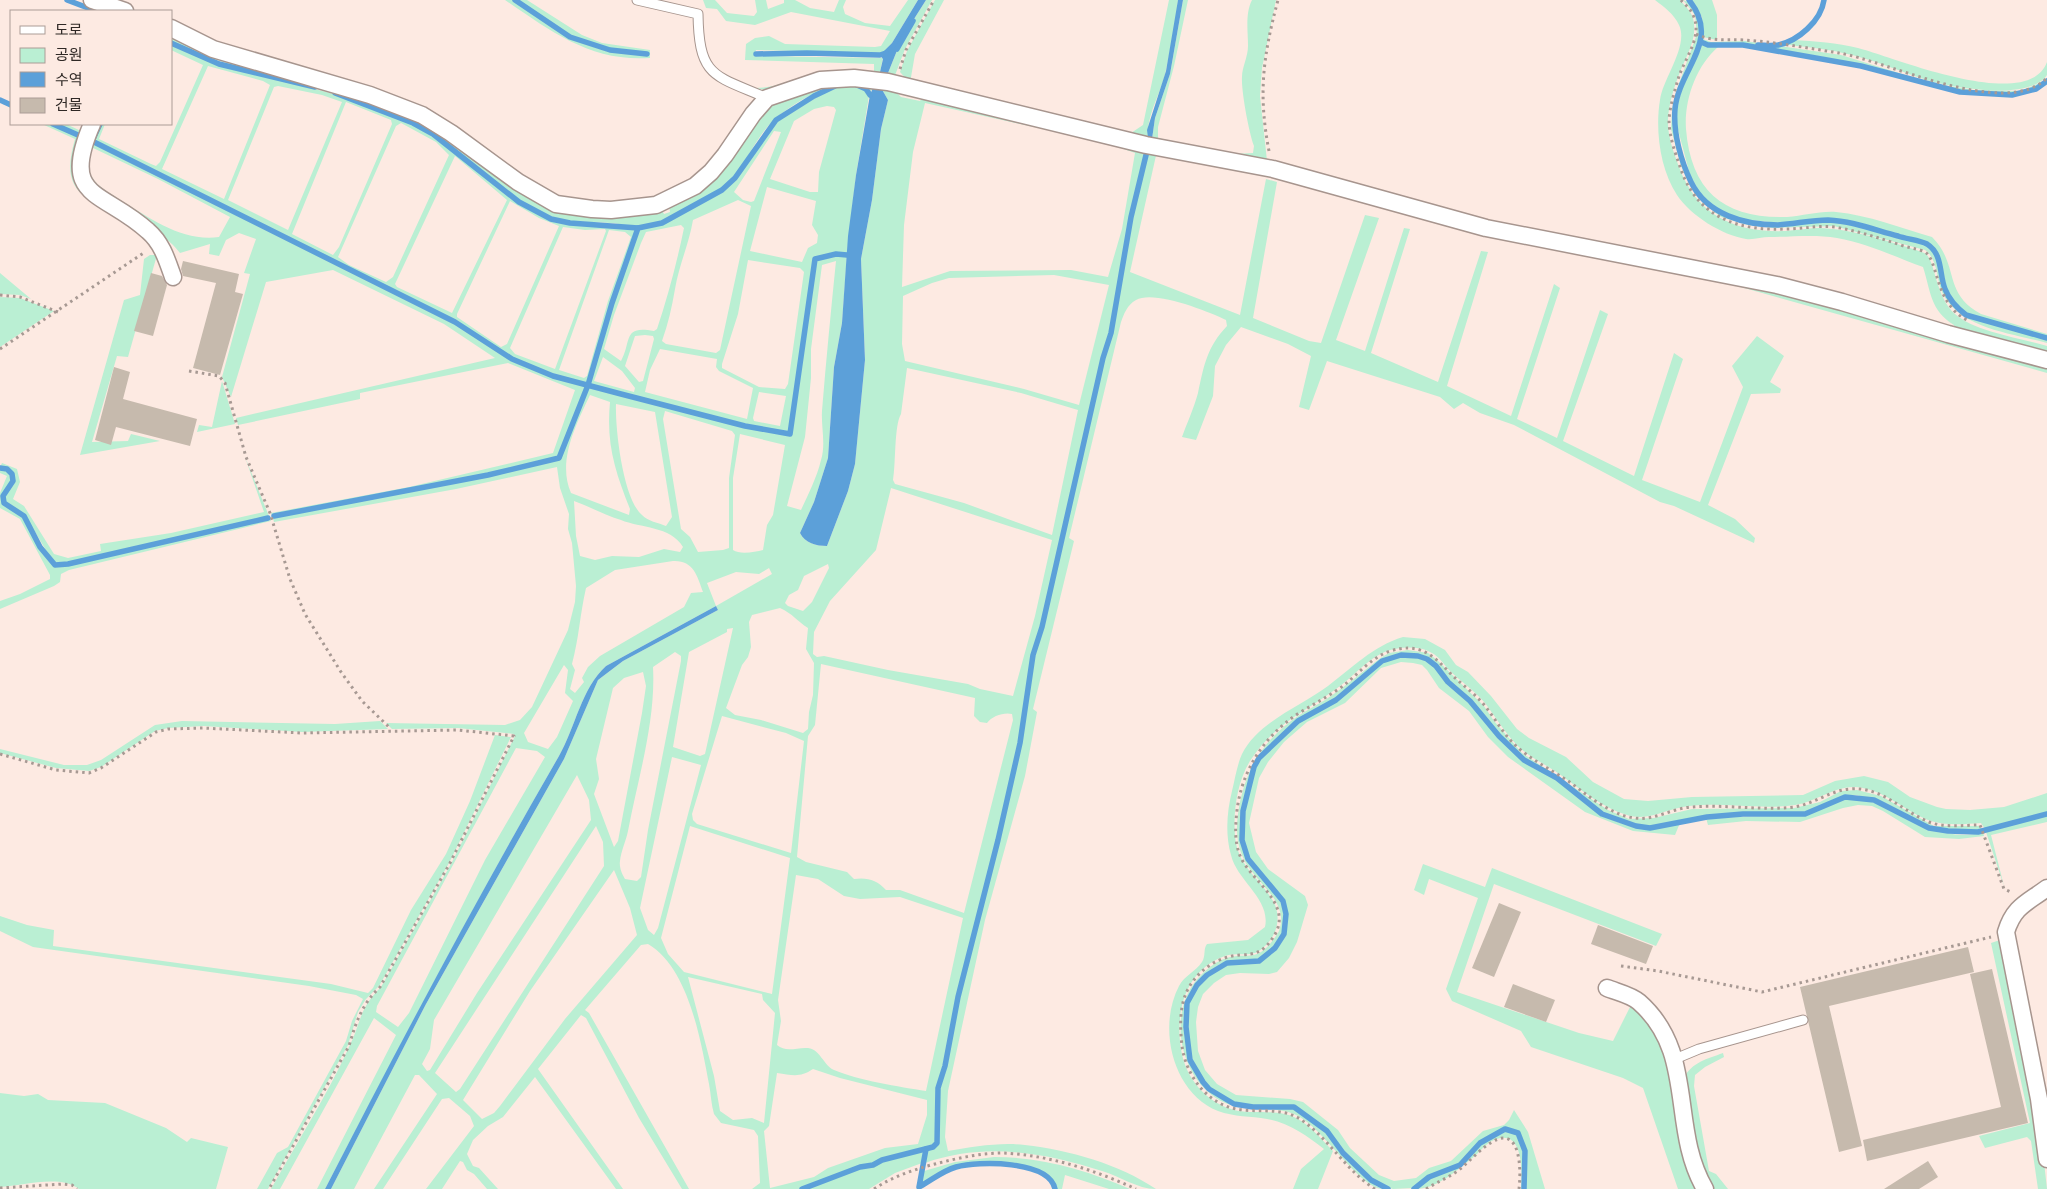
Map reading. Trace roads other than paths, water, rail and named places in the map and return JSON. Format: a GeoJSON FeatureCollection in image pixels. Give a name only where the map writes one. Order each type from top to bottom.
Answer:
{"type":"FeatureCollection","features":[{"type":"Feature","properties":{"kind":"street"},"geometry":{"type":"LineString","coordinates":[[92,0],[122,10]]}},
{"type":"Feature","properties":{"kind":"street"},"geometry":{"type":"LineString","coordinates":[[172,28],[213,49],[370,95],[422,116],[451,133],[518,182],[556,204],[611,210],[656,205],[695,186],[711,172],[725,155],[752,114],[767,98],[820,80],[854,78],[897,84],[1146,145],[1273,169],[1486,228],[1776,285],[2047,360]]}},
{"type":"Feature","properties":{"kind":"street"},"geometry":{"type":"LineString","coordinates":[[92,125],[82,148],[79,162],[83,182],[103,200],[147,230],[164,250],[173,277]]}},
{"type":"Feature","properties":{"kind":"street"},"geometry":{"type":"LineString","coordinates":[[2047,889],[2024,902],[2009,920],[2006,932],[2039,1099],[2047,1159]]}},
{"type":"Feature","properties":{"kind":"street"},"geometry":{"type":"LineString","coordinates":[[1607,988],[1637,1001],[1661,1026],[1675,1058],[1686,1137],[1694,1166],[1705,1189]]}},
{"type":"Feature","properties":{"kind":"lane"},"geometry":{"type":"LineString","coordinates":[[637,0],[698,14],[700,51],[707,66],[722,79],[767,98]]}},
{"type":"Feature","properties":{"kind":"lane"},"geometry":{"type":"LineString","coordinates":[[1675,1058],[1698,1049],[1803,1020]]}},
{"type":"Feature","properties":{"kind":"water"},"geometry":{"type":"Polygon","coordinates":[[[918,0],[926,0],[902,38],[888,73],[880,72],[883,59],[880,55],[892,43],[918,0]]]}},
{"type":"Feature","properties":{"kind":"water"},"geometry":{"type":"Polygon","coordinates":[[[1178,0],[1183,0],[1170,74],[1155,118],[1152,139],[1148,138],[1147,130],[1166,71],[1178,0]]]}},
{"type":"Feature","properties":{"kind":"water"},"geometry":{"type":"Polygon","coordinates":[[[874,85],[880,86],[888,100],[881,129],[872,200],[861,259],[865,360],[855,464],[848,491],[827,546],[823,546],[808,542],[800,533],[814,502],[828,458],[834,367],[842,323],[848,236],[856,175],[870,95],[874,85]]]}},
{"type":"Feature","properties":{"kind":"water"},"geometry":{"type":"Polygon","coordinates":[[[716,606],[718,610],[623,661],[598,680],[564,759],[426,1004],[331,1189],[325,1189],[439,971],[559,756],[590,686],[606,666],[716,606]]]}},
{"type":"Feature","properties":{"kind":"waterway"},"geometry":{"type":"LineString","coordinates":[[67,0],[93,10]]}},
{"type":"Feature","properties":{"kind":"waterway"},"geometry":{"type":"LineString","coordinates":[[515,0],[570,37],[610,50],[647,54]]}},
{"type":"Feature","properties":{"kind":"waterway"},"geometry":{"type":"LineString","coordinates":[[1689,0],[1698,15],[1701,29],[1700,42],[1678,94],[1675,109],[1675,128],[1678,147],[1687,174],[1698,193],[1707,203],[1728,216],[1753,223],[1778,225],[1822,220],[1837,221],[1855,224],[1927,244],[1936,253],[1943,283],[1949,297],[1956,307],[1966,315],[2047,338]]}},
{"type":"Feature","properties":{"kind":"waterway"},"geometry":{"type":"LineString","coordinates":[[1758,45],[1778,45],[1801,35],[1818,15],[1824,0]]}},
{"type":"Feature","properties":{"kind":"waterway"},"geometry":{"type":"LineString","coordinates":[[897,49],[913,21]]}},
{"type":"Feature","properties":{"kind":"waterway"},"geometry":{"type":"LineString","coordinates":[[1701,42],[1708,45],[1743,45],[1861,66],[1960,92],[2012,95],[2036,89],[2047,81]]}},
{"type":"Feature","properties":{"kind":"waterway"},"geometry":{"type":"LineString","coordinates":[[172,43],[219,64],[315,87]]}},
{"type":"Feature","properties":{"kind":"waterway"},"geometry":{"type":"LineString","coordinates":[[756,54],[880,55],[886,53]]}},
{"type":"Feature","properties":{"kind":"waterway"},"geometry":{"type":"LineString","coordinates":[[857,85],[866,89],[870,95]]}},
{"type":"Feature","properties":{"kind":"waterway"},"geometry":{"type":"LineString","coordinates":[[274,516],[488,475],[559,458],[588,385],[612,303],[638,228],[662,223],[722,190],[735,178],[776,120],[814,96],[835,86]]}},
{"type":"Feature","properties":{"kind":"waterway"},"geometry":{"type":"LineString","coordinates":[[335,93],[413,123],[433,134],[519,202],[551,219],[570,223],[638,228]]}},
{"type":"Feature","properties":{"kind":"waterway"},"geometry":{"type":"LineString","coordinates":[[0,100],[10,105]]}},
{"type":"Feature","properties":{"kind":"waterway"},"geometry":{"type":"LineString","coordinates":[[55,125],[78,135]]}},
{"type":"Feature","properties":{"kind":"waterway"},"geometry":{"type":"LineString","coordinates":[[100,125],[92,141],[455,322],[512,359],[553,376],[745,426],[790,434],[815,259],[836,254],[847,255]]}},
{"type":"Feature","properties":{"kind":"waterway"},"geometry":{"type":"LineString","coordinates":[[802,1189],[860,1167],[873,1165],[882,1160],[933,1147],[937,1143],[938,1088],[945,1066],[958,997],[998,840],[1020,743],[1033,655],[1042,627],[1103,358],[1111,333],[1131,217],[1147,151]]}},
{"type":"Feature","properties":{"kind":"waterway"},"geometry":{"type":"LineString","coordinates":[[0,468],[7,469],[12,474],[13,481],[3,496],[4,503],[24,516],[40,547],[55,565],[68,564],[268,518]]}},
{"type":"Feature","properties":{"kind":"waterway"},"geometry":{"type":"LineString","coordinates":[[1388,1189],[1371,1180],[1343,1153],[1327,1131],[1294,1107],[1253,1107],[1234,1104],[1209,1089],[1190,1060],[1186,1027],[1187,1003],[1197,985],[1207,975],[1227,963],[1259,961],[1275,948],[1284,934],[1286,914],[1283,901],[1248,859],[1242,840],[1243,811],[1254,767],[1259,758],[1298,721],[1336,700],[1382,661],[1401,655],[1418,656],[1427,659],[1436,666],[1448,682],[1470,701],[1499,736],[1524,760],[1557,778],[1602,814],[1636,826],[1650,828],[1707,817],[1743,814],[1805,814],[1845,797],[1874,800],[1929,828],[1948,831],[1978,832],[2047,814]]}},
{"type":"Feature","properties":{"kind":"waterway"},"geometry":{"type":"LineString","coordinates":[[1414,1189],[1429,1177],[1460,1165],[1480,1143],[1505,1129],[1518,1133],[1525,1151],[1524,1189]]}},
{"type":"Feature","properties":{"kind":"waterway"},"geometry":{"type":"LineString","coordinates":[[926,1149],[919,1187],[956,1167],[995,1164],[1012,1165],[1040,1172],[1050,1179],[1055,1189]]}}]}
